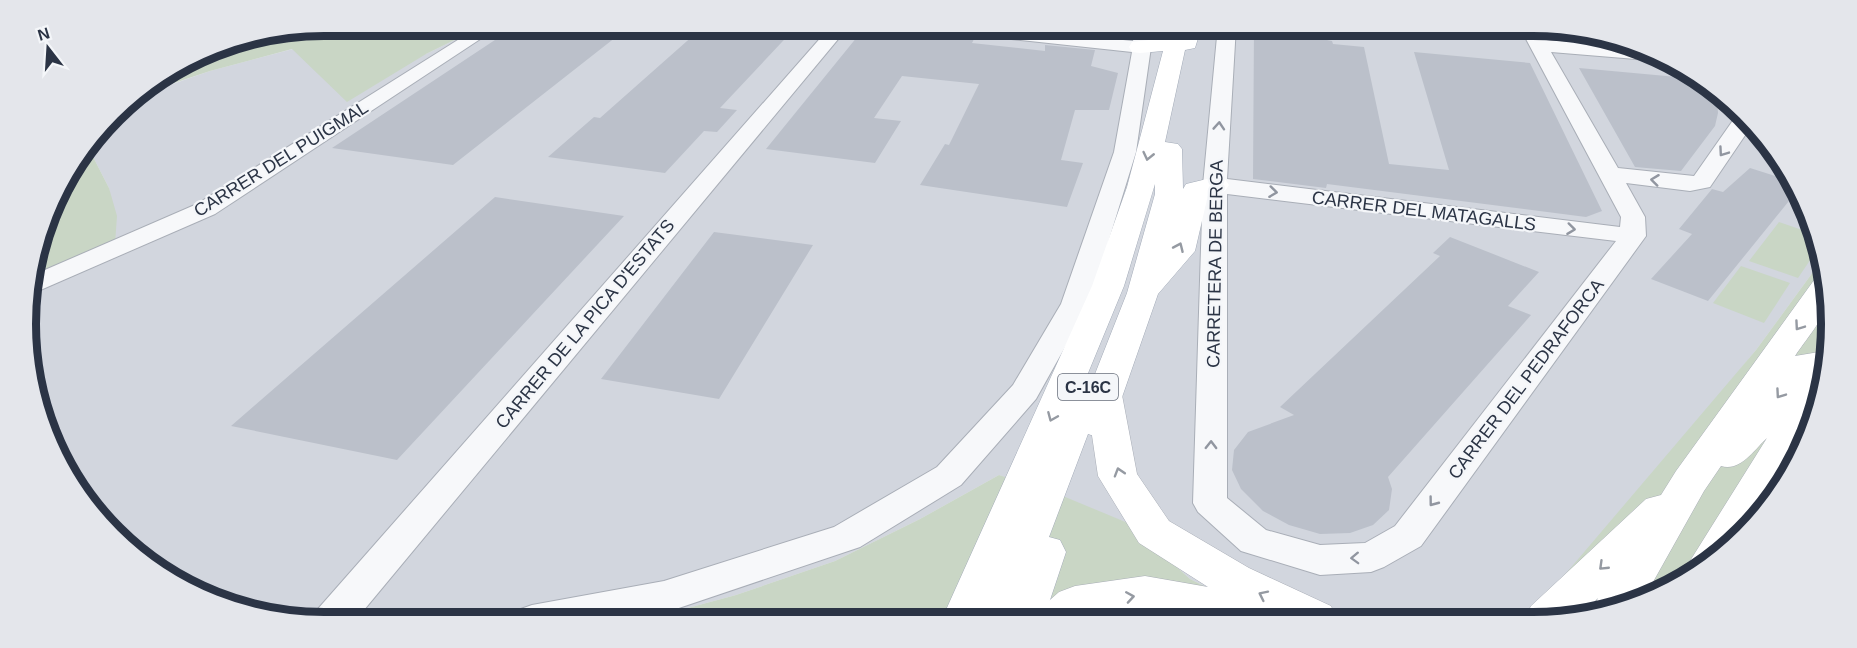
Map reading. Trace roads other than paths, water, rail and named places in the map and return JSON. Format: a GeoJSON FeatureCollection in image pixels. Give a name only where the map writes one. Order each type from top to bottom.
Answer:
{"type":"FeatureCollection","features":[{"type":"Feature","properties":{"kind":"main road"},"geometry":{"type":"LineString","coordinates":[[1143,36],[1183,76]]}},
{"type":"Feature","properties":{"kind":"main road","name":"C-16C"},"geometry":{"type":"LineString","coordinates":[[998,612],[1127,291],[1169,149],[1183,76],[1178,36]]}},
{"type":"Feature","properties":{"kind":"main road"},"geometry":{"type":"LineString","coordinates":[[1179,36],[1187,43],[1188,36]]}},
{"type":"Feature","properties":{"kind":"main road","name":"C-16C"},"geometry":{"type":"LineString","coordinates":[[968,612],[1108,286],[1141,187],[1183,76],[1195,36]]}},
{"type":"Feature","properties":{"kind":"main road"},"geometry":{"type":"LineString","coordinates":[[1023,612],[1143,293],[1169,194],[1169,149]]}},
{"type":"Feature","properties":{"kind":"main road"},"geometry":{"type":"LineString","coordinates":[[1143,293],[1180,251],[1196,190],[1215,185]]}},
{"type":"Feature","properties":{"kind":"main road"},"geometry":{"type":"LineString","coordinates":[[1621,598],[1690,481],[1819,295]]}},
{"type":"Feature","properties":{"kind":"main road"},"geometry":{"type":"LineString","coordinates":[[1557,611],[1690,481],[1738,445],[1760,422],[1800,366],[1819,363]]}},
{"type":"Feature","properties":{"kind":"main road"},"geometry":{"type":"LineString","coordinates":[[1725,539],[1765,476],[1815,379]]}},
{"type":"Feature","properties":{"kind":"main road"},"geometry":{"type":"LineString","coordinates":[[1104,395],[1118,476],[1154,532],[1234,581],[1298,612]]}},
{"type":"Feature","properties":{"kind":"main road"},"geometry":{"type":"LineString","coordinates":[[1765,476],[1788,457]]}},
{"type":"Feature","properties":{"kind":"main road"},"geometry":{"type":"LineString","coordinates":[[1068,612],[1075,605],[1145,594],[1210,606],[1218,612]]}},
{"type":"Feature","properties":{"kind":"street","name":"CARRER DEL PUIGMAL"},"geometry":{"type":"LineString","coordinates":[[39,282],[206,209],[475,36]]}},
{"type":"Feature","properties":{"kind":"street","name":"CARRER DE LA PICA D'ESTATS"},"geometry":{"type":"LineString","coordinates":[[340,612],[831,36]]}},
{"type":"Feature","properties":{"kind":"street"},"geometry":{"type":"LineString","coordinates":[[585,612],[664,597],[847,537],[949,476],[1025,392],[1075,304],[1125,152],[1143,36]]}},
{"type":"Feature","properties":{"kind":"street","name":"CARRETERA DE BERGA"},"geometry":{"type":"LineString","coordinates":[[1210,503],[1215,185],[1226,36]]}},
{"type":"Feature","properties":{"kind":"street"},"geometry":{"type":"LineString","coordinates":[[1534,36],[1633,217],[1633,236]]}},
{"type":"Feature","properties":{"kind":"street"},"geometry":{"type":"LineString","coordinates":[[1539,45],[1630,52]]}},
{"type":"Feature","properties":{"kind":"street"},"geometry":{"type":"LineString","coordinates":[[1609,174],[1690,184],[1702,182],[1741,125]]}},
{"type":"Feature","properties":{"kind":"street","name":"CARRER DEL MATAGALLS"},"geometry":{"type":"LineString","coordinates":[[1215,185],[1633,236]]}},
{"type":"Feature","properties":{"kind":"street","name":"CARRER DEL PEDRAFORCA"},"geometry":{"type":"LineString","coordinates":[[1210,503],[1254,541],[1320,560],[1371,557],[1408,536],[1633,236]]}}]}
